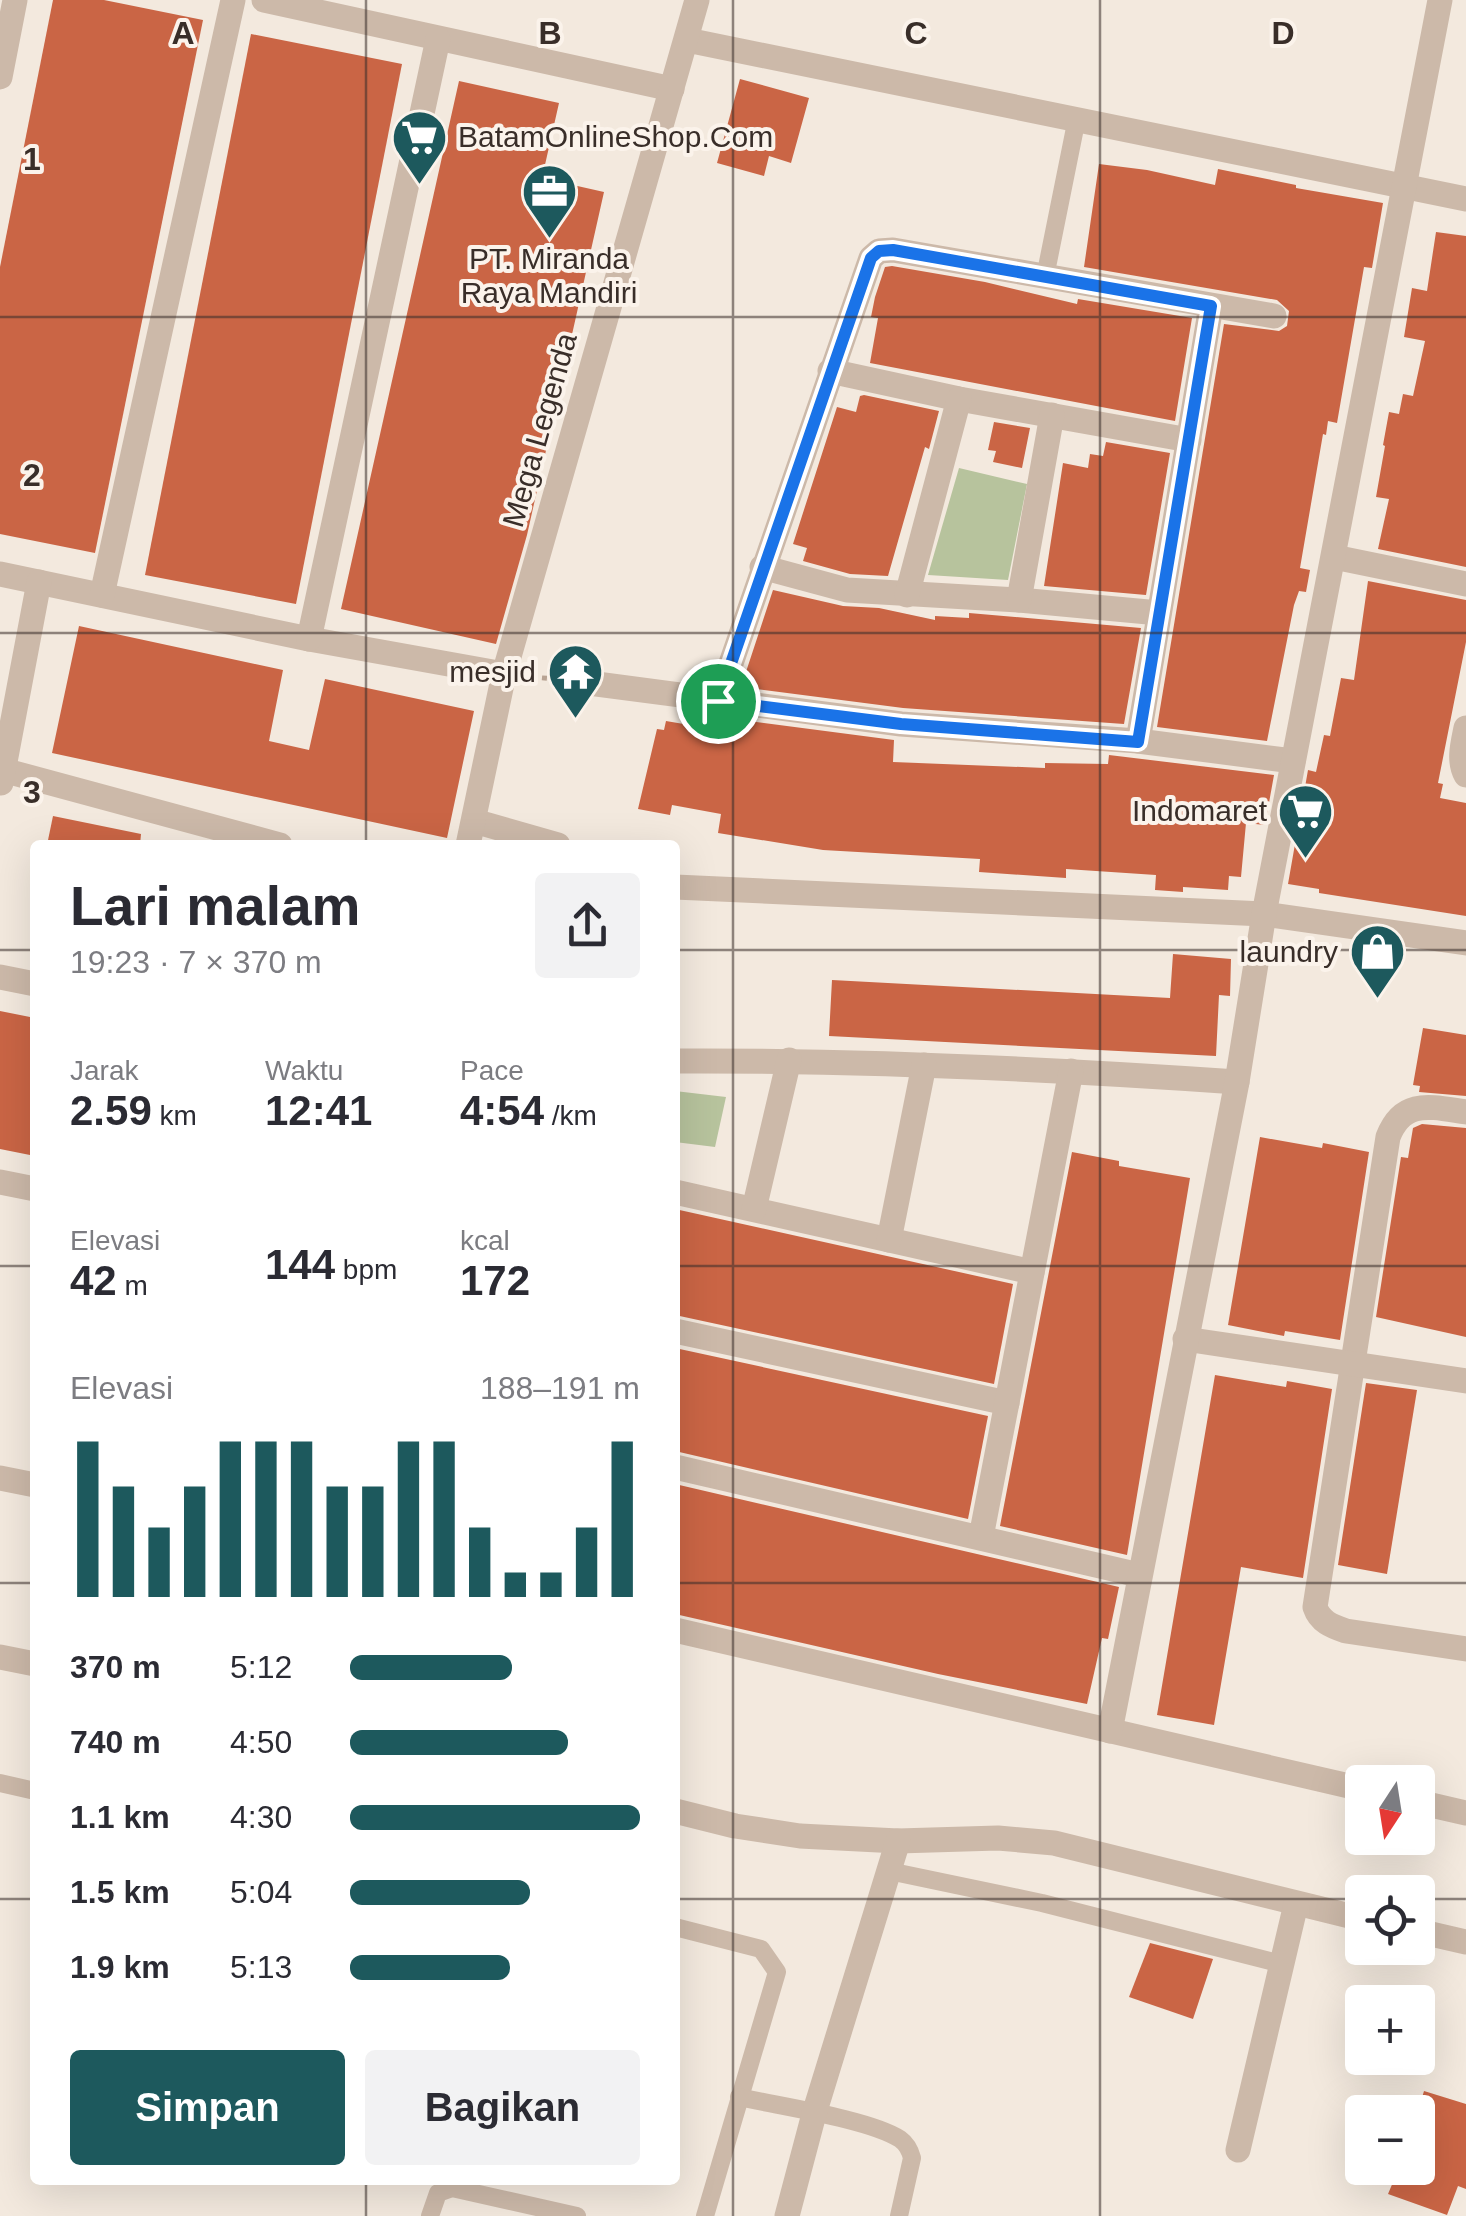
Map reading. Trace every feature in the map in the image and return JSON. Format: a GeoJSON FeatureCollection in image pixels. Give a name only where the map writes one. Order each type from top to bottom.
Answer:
{"type":"FeatureCollection","features":[{"type":"Feature","properties":{"kind":"street"},"geometry":{"type":"LineString","coordinates":[[0,77],[15,0]]}},
{"type":"Feature","properties":{"kind":"street"},"geometry":{"type":"LineString","coordinates":[[102,595],[233,0]]}},
{"type":"Feature","properties":{"kind":"street"},"geometry":{"type":"LineString","coordinates":[[264,0],[672,89]]}},
{"type":"Feature","properties":{"kind":"street","name":"Mega Legenda"},"geometry":{"type":"LineString","coordinates":[[471,833],[504,674],[697,0]]}},
{"type":"Feature","properties":{"kind":"street"},"geometry":{"type":"LineString","coordinates":[[1110,1731],[1440,0]]}},
{"type":"Feature","properties":{"kind":"street"},"geometry":{"type":"LineString","coordinates":[[309,638],[438,39]]}},
{"type":"Feature","properties":{"kind":"street"},"geometry":{"type":"LineString","coordinates":[[687,40],[1466,200]]}},
{"type":"Feature","properties":{"kind":"street"},"geometry":{"type":"LineString","coordinates":[[718,701],[830,371],[871,258],[879,251],[893,250],[1274,316]]}},
{"type":"Feature","properties":{"kind":"street"},"geometry":{"type":"LineString","coordinates":[[1138,742],[1211,306]]}},
{"type":"Feature","properties":{"kind":"street"},"geometry":{"type":"LineString","coordinates":[[830,371],[959,400],[1189,440]]}},
{"type":"Feature","properties":{"kind":"street"},"geometry":{"type":"LineString","coordinates":[[907,594],[959,400]]}},
{"type":"Feature","properties":{"kind":"street"},"geometry":{"type":"LineString","coordinates":[[1019,600],[1052,415]]}},
{"type":"Feature","properties":{"kind":"street"},"geometry":{"type":"LineString","coordinates":[[1334,556],[1466,584]]}},
{"type":"Feature","properties":{"kind":"street"},"geometry":{"type":"LineString","coordinates":[[762,568],[847,590],[1159,612]]}},
{"type":"Feature","properties":{"kind":"street"},"geometry":{"type":"LineString","coordinates":[[0,574],[504,674]]}},
{"type":"Feature","properties":{"kind":"street"},"geometry":{"type":"LineString","coordinates":[[39,582],[2,778],[259,840]]}},
{"type":"Feature","properties":{"kind":"street"},"geometry":{"type":"LineString","coordinates":[[589,683],[901,724],[1138,742],[1293,761]]}},
{"type":"Feature","properties":{"kind":"street"},"geometry":{"type":"LineString","coordinates":[[1466,728],[1462,748],[1462,770],[1466,775]]}},
{"type":"Feature","properties":{"kind":"street"},"geometry":{"type":"LineString","coordinates":[[471,833],[522,840]]}},
{"type":"Feature","properties":{"kind":"street"},"geometry":{"type":"LineString","coordinates":[[680,880],[701,886]]}},
{"type":"Feature","properties":{"kind":"street"},"geometry":{"type":"LineString","coordinates":[[680,887],[1264,914],[1466,943]]}},
{"type":"Feature","properties":{"kind":"street"},"geometry":{"type":"LineString","coordinates":[[0,976],[30,983]]}},
{"type":"Feature","properties":{"kind":"street"},"geometry":{"type":"LineString","coordinates":[[680,1061],[789,1060],[1072,1070],[1236,1082]]}},
{"type":"Feature","properties":{"kind":"street"},"geometry":{"type":"LineString","coordinates":[[754,1209],[789,1060]]}},
{"type":"Feature","properties":{"kind":"street"},"geometry":{"type":"LineString","coordinates":[[889,1240],[924,1065]]}},
{"type":"Feature","properties":{"kind":"street"},"geometry":{"type":"LineString","coordinates":[[981,1537],[1072,1070]]}},
{"type":"Feature","properties":{"kind":"street"},"geometry":{"type":"LineString","coordinates":[[1466,1112],[1432,1107],[1409,1109],[1395,1120],[1388,1137],[1315,1606],[1330,1626],[1346,1631],[1466,1650]]}},
{"type":"Feature","properties":{"kind":"street"},"geometry":{"type":"LineString","coordinates":[[0,1182],[30,1188]]}},
{"type":"Feature","properties":{"kind":"street"},"geometry":{"type":"LineString","coordinates":[[680,1193],[1032,1272]]}},
{"type":"Feature","properties":{"kind":"street"},"geometry":{"type":"LineString","coordinates":[[680,1333],[1007,1403]]}},
{"type":"Feature","properties":{"kind":"street"},"geometry":{"type":"LineString","coordinates":[[1185,1339],[1466,1381]]}},
{"type":"Feature","properties":{"kind":"street"},"geometry":{"type":"LineString","coordinates":[[680,1468],[1138,1575]]}},
{"type":"Feature","properties":{"kind":"street"},"geometry":{"type":"LineString","coordinates":[[0,1478],[30,1484]]}},
{"type":"Feature","properties":{"kind":"street"},"geometry":{"type":"LineString","coordinates":[[680,1631],[1345,1785]]}},
{"type":"Feature","properties":{"kind":"street"},"geometry":{"type":"LineString","coordinates":[[0,1657],[30,1663]]}},
{"type":"Feature","properties":{"kind":"street"},"geometry":{"type":"LineString","coordinates":[[1435,1806],[1466,1813]]}},
{"type":"Feature","properties":{"kind":"street"},"geometry":{"type":"LineString","coordinates":[[680,1812],[800,1836],[898,1841],[998,1838],[1054,1844],[1345,1915]]}},
{"type":"Feature","properties":{"kind":"street"},"geometry":{"type":"LineString","coordinates":[[787,2216],[814,2114],[898,1841]]}},
{"type":"Feature","properties":{"kind":"street"},"geometry":{"type":"LineString","coordinates":[[1238,2150],[1296,1904]]}},
{"type":"Feature","properties":{"kind":"street"},"geometry":{"type":"LineString","coordinates":[[1435,1935],[1466,1942]]}},
{"type":"Feature","properties":{"kind":"lane"},"geometry":{"type":"LineString","coordinates":[[1045,276],[1077,118]]}},
{"type":"Feature","properties":{"kind":"lane"},"geometry":{"type":"LineString","coordinates":[[0,1783],[30,1790]]}},
{"type":"Feature","properties":{"kind":"lane"},"geometry":{"type":"LineString","coordinates":[[889,1871],[1042,1902],[1282,1964]]}},
{"type":"Feature","properties":{"kind":"lane"},"geometry":{"type":"LineString","coordinates":[[680,1928],[761,1949],[777,1972],[704,2216]]}},
{"type":"Feature","properties":{"kind":"lane"},"geometry":{"type":"LineString","coordinates":[[739,2097],[876,2128],[901,2139],[912,2158],[900,2216]]}},
{"type":"Feature","properties":{"kind":"lane"},"geometry":{"type":"LineString","coordinates":[[430,2216],[438,2193],[452,2188],[577,2216]]}},
{"type":"Feature","properties":{"kind":"path"},"geometry":{"type":"LineString","coordinates":[[504,674],[589,683]]}},
{"type":"Feature","properties":{"kind":"green space"},"geometry":{"type":"Polygon","coordinates":[[[959,468],[1027,484],[1008,580],[928,575],[959,468]]]}},
{"type":"Feature","properties":{"kind":"green space"},"geometry":{"type":"Polygon","coordinates":[[[680,1092],[726,1097],[715,1147],[680,1143],[680,1092]]]}},
{"type":"Feature","properties":{"kind":"building"},"geometry":{"type":"Polygon","coordinates":[[[53,0],[104,0],[203,20],[95,553],[0,534],[0,267],[53,0]]]}},
{"type":"Feature","properties":{"kind":"building"},"geometry":{"type":"Polygon","coordinates":[[[251,34],[402,64],[296,604],[145,575],[251,34]]]}},
{"type":"Feature","properties":{"kind":"building"},"geometry":{"type":"Polygon","coordinates":[[[740,79],[809,98],[791,163],[769,156],[764,176],[717,163],[740,79]]]}},
{"type":"Feature","properties":{"kind":"building"},"geometry":{"type":"Polygon","coordinates":[[[459,81],[559,103],[542,178],[604,192],[527,535],[496,644],[341,609],[459,81]]]}},
{"type":"Feature","properties":{"kind":"building"},"geometry":{"type":"Polygon","coordinates":[[[1099,164],[1215,185],[1218,169],[1383,203],[1372,268],[1364,267],[1337,423],[1328,421],[1326,435],[1323,434],[1300,568],[1310,570],[1306,592],[1299,591],[1294,605],[1267,741],[1157,727],[1224,324],[1279,331],[1287,326],[1289,311],[1277,300],[1084,267],[1099,164]]]}},
{"type":"Feature","properties":{"kind":"building"},"geometry":{"type":"Polygon","coordinates":[[[1436,232],[1466,236],[1466,567],[1378,549],[1389,499],[1376,497],[1389,412],[1399,414],[1403,394],[1413,396],[1425,341],[1404,337],[1412,288],[1427,291],[1436,232]]]}},
{"type":"Feature","properties":{"kind":"building"},"geometry":{"type":"Polygon","coordinates":[[[885,267],[985,282],[1077,304],[1078,299],[1192,318],[1175,421],[870,363],[878,318],[871,317],[875,297],[885,267]]]}},
{"type":"Feature","properties":{"kind":"building"},"geometry":{"type":"Polygon","coordinates":[[[860,396],[939,411],[888,576],[850,574],[803,561],[807,548],[793,544],[837,407],[856,412],[860,396]]]}},
{"type":"Feature","properties":{"kind":"building"},"geometry":{"type":"Polygon","coordinates":[[[994,422],[1030,428],[1022,468],[993,462],[996,451],[988,450],[994,422]]]}},
{"type":"Feature","properties":{"kind":"building"},"geometry":{"type":"Polygon","coordinates":[[[1106,442],[1170,453],[1146,595],[1044,586],[1063,463],[1088,468],[1090,454],[1103,456],[1106,442]]]}},
{"type":"Feature","properties":{"kind":"building"},"geometry":{"type":"Polygon","coordinates":[[[1368,581],[1466,600],[1466,642],[1438,783],[1443,784],[1440,798],[1466,803],[1466,916],[1319,893],[1319,889],[1288,884],[1308,770],[1316,772],[1324,735],[1330,736],[1341,678],[1354,680],[1368,581]]]}},
{"type":"Feature","properties":{"kind":"building"},"geometry":{"type":"Polygon","coordinates":[[[773,590],[935,620],[935,616],[969,618],[969,613],[1141,628],[1124,724],[903,708],[741,687],[773,590]]]}},
{"type":"Feature","properties":{"kind":"building"},"geometry":{"type":"Polygon","coordinates":[[[79,626],[283,670],[269,741],[309,750],[325,679],[474,711],[447,838],[52,753],[79,626]]]}},
{"type":"Feature","properties":{"kind":"building"},"geometry":{"type":"Polygon","coordinates":[[[718,717],[894,740],[893,762],[1045,768],[1045,763],[1108,764],[1109,755],[1274,775],[1265,825],[1246,823],[1241,877],[1229,876],[1228,890],[1155,890],[1156,875],[1066,869],[1066,878],[979,872],[980,859],[823,850],[718,833],[721,814],[672,805],[670,815],[638,809],[657,729],[664,730],[666,721],[707,728],[709,721],[717,722],[718,717]]]}},
{"type":"Feature","properties":{"kind":"building"},"geometry":{"type":"Polygon","coordinates":[[[53,816],[141,834],[140,840],[48,840],[53,816]]]}},
{"type":"Feature","properties":{"kind":"building"},"geometry":{"type":"Polygon","coordinates":[[[1173,954],[1231,959],[1230,996],[1219,995],[1216,1056],[829,1036],[832,980],[1170,998],[1173,954]]]}},
{"type":"Feature","properties":{"kind":"building"},"geometry":{"type":"Polygon","coordinates":[[[0,1011],[30,1017],[30,1155],[0,1149],[0,1011]]]}},
{"type":"Feature","properties":{"kind":"building"},"geometry":{"type":"Polygon","coordinates":[[[1423,1028],[1466,1035],[1466,1096],[1419,1092],[1420,1086],[1413,1085],[1423,1028]]]}},
{"type":"Feature","properties":{"kind":"building"},"geometry":{"type":"Polygon","coordinates":[[[1422,1124],[1466,1128],[1466,1337],[1376,1317],[1401,1157],[1408,1158],[1413,1128],[1422,1124]]]}},
{"type":"Feature","properties":{"kind":"building"},"geometry":{"type":"Polygon","coordinates":[[[1260,1137],[1369,1152],[1340,1340],[1285,1331],[1284,1336],[1228,1325],[1260,1137]]]}},
{"type":"Feature","properties":{"kind":"building"},"geometry":{"type":"Polygon","coordinates":[[[1072,1152],[1119,1161],[1119,1166],[1190,1178],[1127,1555],[1000,1526],[1072,1152]]]}},
{"type":"Feature","properties":{"kind":"building"},"geometry":{"type":"Polygon","coordinates":[[[680,1210],[1013,1284],[994,1384],[680,1316],[680,1210]]]}},
{"type":"Feature","properties":{"kind":"building"},"geometry":{"type":"Polygon","coordinates":[[[680,1349],[988,1416],[968,1519],[680,1452],[680,1349]]]}},
{"type":"Feature","properties":{"kind":"building"},"geometry":{"type":"Polygon","coordinates":[[[1215,1375],[1286,1387],[1287,1381],[1332,1389],[1303,1578],[1241,1567],[1214,1725],[1157,1715],[1215,1375]]]}},
{"type":"Feature","properties":{"kind":"building"},"geometry":{"type":"Polygon","coordinates":[[[1366,1383],[1417,1390],[1387,1574],[1338,1565],[1366,1383]]]}},
{"type":"Feature","properties":{"kind":"building"},"geometry":{"type":"Polygon","coordinates":[[[680,1485],[1119,1587],[1108,1639],[1102,1638],[1087,1704],[680,1615],[680,1485]]]}},
{"type":"Feature","properties":{"kind":"building"},"geometry":{"type":"Polygon","coordinates":[[[1150,1943],[1213,1959],[1193,2019],[1129,1997],[1150,1943]]]}},
{"type":"Feature","properties":{"kind":"building"},"geometry":{"type":"Polygon","coordinates":[[[1424,2091],[1466,2104],[1466,2189],[1458,2186],[1447,2215],[1388,2194],[1392,2185],[1435,2185],[1435,2095],[1423,2095],[1424,2091]]]}},
{"type":"Feature","properties":{"kind":"place","name":"BatamOnlineShop.Com"},"geometry":{"type":"Point","coordinates":[419,186]}},
{"type":"Feature","properties":{"kind":"place","name":"PT. Miranda Raya Mandiri"},"geometry":{"type":"Point","coordinates":[549,240]}},
{"type":"Feature","properties":{"kind":"place","name":"mesjid"},"geometry":{"type":"Point","coordinates":[575,721]}},
{"type":"Feature","properties":{"kind":"place","name":"Indomaret"},"geometry":{"type":"Point","coordinates":[1306,860]}},
{"type":"Feature","properties":{"kind":"place","name":"laundry"},"geometry":{"type":"Point","coordinates":[1377,1001]}},
{"type":"Feature","properties":{"kind":"route"},"geometry":{"type":"LineString","coordinates":[[893,250],[1211,306],[1138,742],[901,724],[718,701],[830,371],[871,258],[879,251],[893,250]]}}]}
